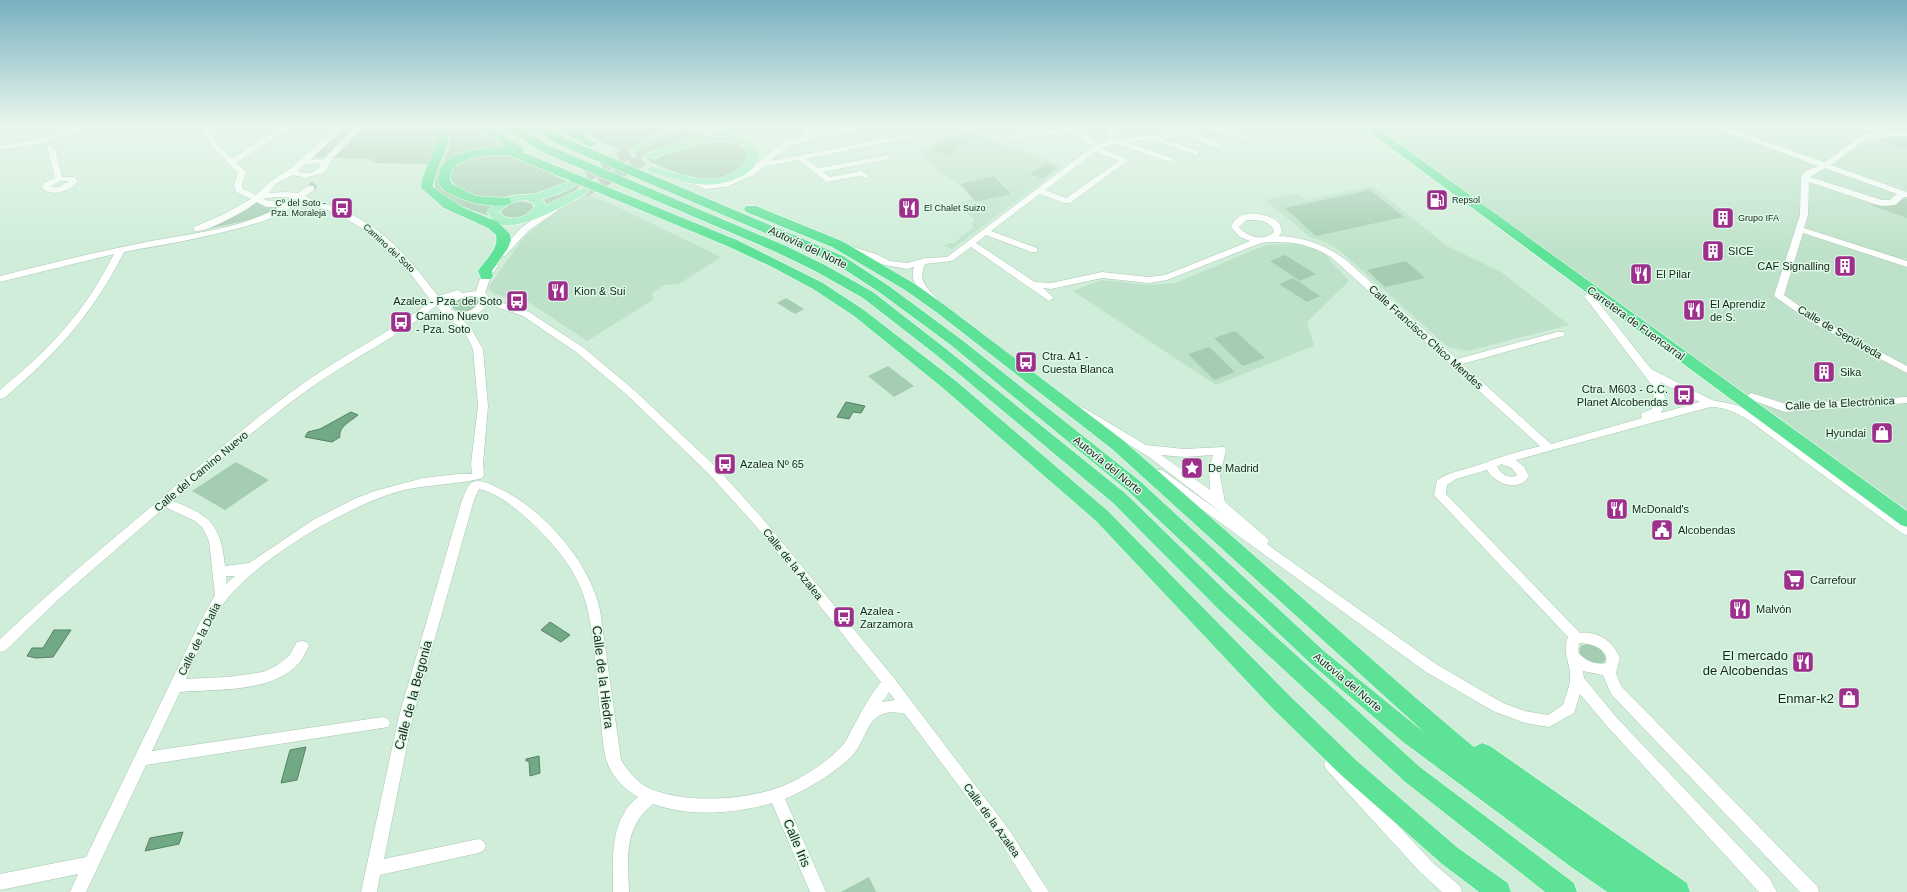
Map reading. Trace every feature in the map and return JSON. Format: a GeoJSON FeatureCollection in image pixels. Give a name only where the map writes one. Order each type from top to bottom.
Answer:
{"type":"FeatureCollection","features":[{"type":"Feature","properties":{"kind":"highway"},"geometry":{"type":"LineString","coordinates":[[433,167],[427,178],[427,188],[436,198],[458,210],[490,224],[502,233],[504,238],[502,245],[485,271],[486,276]]}},
{"type":"Feature","properties":{"kind":"highway"},"geometry":{"type":"LineString","coordinates":[[448,167],[446,169],[444,178],[446,186],[458,194],[474,200],[505,201]]}},
{"type":"Feature","properties":{"kind":"highway"},"geometry":{"type":"LineString","coordinates":[[549,167],[732,243],[777,264],[818,286],[859,313],[950,385],[1102,516],[1281,702],[1348,767],[1450,856],[1499,892]]}},
{"type":"Feature","properties":{"kind":"highway"},"geometry":{"type":"LineString","coordinates":[[552,167],[558,170]]}},
{"type":"Feature","properties":{"kind":"highway","name":"Autovía del Norte"},"geometry":{"type":"LineString","coordinates":[[587,167],[781,249],[820,268],[868,295],[910,327],[1119,498],[1224,602],[1412,774],[1565,892]]}},
{"type":"Feature","properties":{"kind":"highway","name":"Autovía del Norte"},"geometry":{"type":"LineString","coordinates":[[621,167],[838,252],[884,289],[957,343],[1134,486],[1317,657],[1411,735],[1579,859],[1628,892]]}},
{"type":"Feature","properties":{"kind":"highway"},"geometry":{"type":"LineString","coordinates":[[647,167],[838,252],[910,287],[941,309],[1118,445],[1408,705],[1478,764],[1646,892]]}},
{"type":"Feature","properties":{"kind":"highway","name":"Carretera de Fuencarral"},"geometry":{"type":"LineString","coordinates":[[1428,167],[1907,520]]}},
{"type":"Feature","properties":{"kind":"highway","name":"Carretera de Fuencarral"},"geometry":{"type":"LineString","coordinates":[[1430,167],[1907,509]]}},
{"type":"Feature","properties":{"kind":"highway"},"geometry":{"type":"LineString","coordinates":[[444,202],[470,212],[495,218]]}},
{"type":"Feature","properties":{"kind":"highway"},"geometry":{"type":"LineString","coordinates":[[838,252],[932,309],[1080,419],[1090,423]]}},
{"type":"Feature","properties":{"kind":"highway"},"geometry":{"type":"LineString","coordinates":[[820,268],[873,310],[950,385]]}},
{"type":"Feature","properties":{"kind":"highway"},"geometry":{"type":"LineString","coordinates":[[1588,296],[1646,329]]}},
{"type":"Feature","properties":{"kind":"highway"},"geometry":{"type":"LineString","coordinates":[[1336,640],[1484,754],[1678,892]]}},
{"type":"Feature","properties":{"kind":"main road"},"geometry":{"type":"LineString","coordinates":[[652,169],[689,180],[715,182],[729,179],[750,167]]}},
{"type":"Feature","properties":{"kind":"main road"},"geometry":{"type":"LineString","coordinates":[[571,184],[555,192],[534,198],[520,198],[505,201],[497,206],[493,212],[495,218],[505,222],[522,220],[584,191]]}},
{"type":"Feature","properties":{"kind":"main road"},"geometry":{"type":"LineString","coordinates":[[534,198],[542,204],[538,213]]}},
{"type":"Feature","properties":{"kind":"street"},"geometry":{"type":"LineString","coordinates":[[55,167],[58,179]]}},
{"type":"Feature","properties":{"kind":"street","name":"Camino del Soto"},"geometry":{"type":"LineString","coordinates":[[236,167],[242,172],[238,185],[239,190],[271,205],[295,200],[320,204],[349,215],[369,227],[417,274],[436,301],[448,311]]}},
{"type":"Feature","properties":{"kind":"street"},"geometry":{"type":"LineString","coordinates":[[155,243],[190,232],[222,218],[256,198],[297,167]]}},
{"type":"Feature","properties":{"kind":"street"},"geometry":{"type":"LineString","coordinates":[[293,171],[301,176],[316,173],[324,169],[325,167]]}},
{"type":"Feature","properties":{"kind":"street"},"geometry":{"type":"LineString","coordinates":[[689,180],[705,187],[714,187],[737,180],[759,167]]}},
{"type":"Feature","properties":{"kind":"street"},"geometry":{"type":"LineString","coordinates":[[811,167],[828,180],[861,173],[865,176]]}},
{"type":"Feature","properties":{"kind":"street"},"geometry":{"type":"LineString","coordinates":[[816,171],[838,167]]}},
{"type":"Feature","properties":{"kind":"street"},"geometry":{"type":"LineString","coordinates":[[838,252],[872,256],[888,264],[907,266],[921,262],[949,259],[1072,167]]}},
{"type":"Feature","properties":{"kind":"street"},"geometry":{"type":"LineString","coordinates":[[1040,191],[1066,201],[1116,167]]}},
{"type":"Feature","properties":{"kind":"street"},"geometry":{"type":"LineString","coordinates":[[1803,167],[1806,176]]}},
{"type":"Feature","properties":{"kind":"street"},"geometry":{"type":"LineString","coordinates":[[1806,176],[1819,167]]}},
{"type":"Feature","properties":{"kind":"street"},"geometry":{"type":"LineString","coordinates":[[1826,167],[1905,195]]}},
{"type":"Feature","properties":{"kind":"street"},"geometry":{"type":"LineString","coordinates":[[0,279],[121,250],[227,228],[259,219],[277,212],[313,186],[320,179],[316,173]]}},
{"type":"Feature","properties":{"kind":"street"},"geometry":{"type":"LineString","coordinates":[[1806,176],[1881,204],[1892,202],[1905,195]]}},
{"type":"Feature","properties":{"kind":"street","name":"Calle de Sepúlveda"},"geometry":{"type":"LineString","coordinates":[[1806,176],[1804,214],[1779,296],[1812,319],[1907,370]]}},
{"type":"Feature","properties":{"kind":"street"},"geometry":{"type":"LineString","coordinates":[[504,251],[535,221],[584,191]]}},
{"type":"Feature","properties":{"kind":"street","name":"Calle Francisco Chico Mendes"},"geometry":{"type":"LineString","coordinates":[[1241,234],[1235,227],[1236,223],[1239,220],[1251,216],[1271,221],[1278,230],[1295,239]]}},
{"type":"Feature","properties":{"kind":"street"},"geometry":{"type":"LineString","coordinates":[[448,311],[449,301],[486,276],[504,251],[514,231],[512,222]]}},
{"type":"Feature","properties":{"kind":"street"},"geometry":{"type":"LineString","coordinates":[[1800,229],[1907,264]]}},
{"type":"Feature","properties":{"kind":"street"},"geometry":{"type":"LineString","coordinates":[[1272,238],[1276,235],[1278,230]]}},
{"type":"Feature","properties":{"kind":"street"},"geometry":{"type":"LineString","coordinates":[[986,232],[1034,250]]}},
{"type":"Feature","properties":{"kind":"street"},"geometry":{"type":"LineString","coordinates":[[1241,234],[1260,240]]}},
{"type":"Feature","properties":{"kind":"street"},"geometry":{"type":"LineString","coordinates":[[1241,234],[1244,240],[1241,248]]}},
{"type":"Feature","properties":{"kind":"street","name":"Calle Francisco Chico Mendes"},"geometry":{"type":"LineString","coordinates":[[1260,240],[1272,238],[1295,239],[1319,245],[1343,262],[1550,448]]}},
{"type":"Feature","properties":{"kind":"street"},"geometry":{"type":"LineString","coordinates":[[1033,284],[1056,284],[1102,275],[1149,280],[1167,277],[1260,240]]}},
{"type":"Feature","properties":{"kind":"street"},"geometry":{"type":"LineString","coordinates":[[972,243],[1033,284],[1049,298]]}},
{"type":"Feature","properties":{"kind":"street"},"geometry":{"type":"LineString","coordinates":[[0,396],[38,362],[75,323],[95,297],[121,250]]}},
{"type":"Feature","properties":{"kind":"street"},"geometry":{"type":"LineString","coordinates":[[921,262],[916,274],[918,282],[941,309]]}},
{"type":"Feature","properties":{"kind":"street"},"geometry":{"type":"LineString","coordinates":[[469,332],[468,321],[474,312],[483,306],[482,297],[486,276]]}},
{"type":"Feature","properties":{"kind":"street"},"geometry":{"type":"LineString","coordinates":[[429,291],[482,297]]}},
{"type":"Feature","properties":{"kind":"street"},"geometry":{"type":"LineString","coordinates":[[436,301],[459,294]]}},
{"type":"Feature","properties":{"kind":"street"},"geometry":{"type":"LineString","coordinates":[[1588,296],[1659,388],[1659,399],[1656,411],[1624,426]]}},
{"type":"Feature","properties":{"kind":"street","name":"Calle de la Azalea"},"geometry":{"type":"LineString","coordinates":[[482,297],[526,314],[580,350],[630,392],[712,470],[759,522],[889,682],[1005,836],[1041,892]]}},
{"type":"Feature","properties":{"kind":"street","name":"Calle del Camino Nuevo"},"geometry":{"type":"LineString","coordinates":[[418,316],[436,301]]}},
{"type":"Feature","properties":{"kind":"street","name":"Calle del Camino Nuevo"},"geometry":{"type":"LineString","coordinates":[[0,647],[56,594],[228,447],[308,385],[343,361],[418,316],[429,311],[448,311],[462,315],[474,312]]}},
{"type":"Feature","properties":{"kind":"street","name":"Calle de la Begonia"},"geometry":{"type":"LineString","coordinates":[[369,892],[406,716],[477,464],[483,406],[478,349],[469,332],[448,311]]}},
{"type":"Feature","properties":{"kind":"street"},"geometry":{"type":"LineString","coordinates":[[1455,363],[1560,334]]}},
{"type":"Feature","properties":{"kind":"street"},"geometry":{"type":"LineString","coordinates":[[1648,372],[1710,403]]}},
{"type":"Feature","properties":{"kind":"street","name":"Calle de la Electrónica"},"geometry":{"type":"LineString","coordinates":[[1751,396],[1785,408],[1907,400]]}},
{"type":"Feature","properties":{"kind":"street"},"geometry":{"type":"LineString","coordinates":[[1057,399],[1145,448],[1220,502],[1310,582]]}},
{"type":"Feature","properties":{"kind":"street"},"geometry":{"type":"LineString","coordinates":[[1493,470],[1497,461],[1550,448],[1710,403],[1719,403],[1736,408],[1754,418],[1907,531]]}},
{"type":"Feature","properties":{"kind":"street"},"geometry":{"type":"LineString","coordinates":[[1118,445],[1431,668],[1498,707],[1525,718],[1549,721],[1569,710],[1577,680],[1575,658]]}},
{"type":"Feature","properties":{"kind":"street"},"geometry":{"type":"LineString","coordinates":[[1145,448],[1158,451],[1194,454],[1220,450],[1215,463],[1213,487],[1220,502]]}},
{"type":"Feature","properties":{"kind":"street"},"geometry":{"type":"LineString","coordinates":[[1521,469],[1530,460],[1550,448]]}},
{"type":"Feature","properties":{"kind":"street"},"geometry":{"type":"LineString","coordinates":[[1504,460],[1515,464],[1521,469],[1523,476],[1518,480],[1508,481],[1493,470],[1452,476],[1441,483],[1440,495],[1577,638]]}},
{"type":"Feature","properties":{"kind":"street","name":"Calle de la Dalia"},"geometry":{"type":"LineString","coordinates":[[78,892],[206,622],[222,596],[253,568],[319,523],[366,499],[379,494],[418,484],[472,484]]}},
{"type":"Feature","properties":{"kind":"street","name":"Calle de la Hiedra"},"geometry":{"type":"LineString","coordinates":[[472,484],[487,487],[500,493],[536,519],[553,538],[579,572],[590,594],[595,620],[614,761],[619,770],[632,785],[652,796],[680,803],[717,804],[774,796],[800,783],[846,751],[880,693],[889,682]]}},
{"type":"Feature","properties":{"kind":"street"},"geometry":{"type":"LineString","coordinates":[[164,502],[191,512],[208,524],[217,542],[222,596]]}},
{"type":"Feature","properties":{"kind":"street"},"geometry":{"type":"LineString","coordinates":[[220,571],[233,572],[253,568]]}},
{"type":"Feature","properties":{"kind":"street"},"geometry":{"type":"LineString","coordinates":[[1610,668],[1597,670],[1581,664],[1571,651],[1570,645],[1573,640],[1577,638],[1592,639],[1608,648],[1614,659],[1610,668],[1610,680],[1616,690],[1783,865],[1811,892]]}},
{"type":"Feature","properties":{"kind":"street"},"geometry":{"type":"LineString","coordinates":[[175,686],[236,682],[268,677],[288,667],[300,652],[302,646]]}},
{"type":"Feature","properties":{"kind":"street"},"geometry":{"type":"LineString","coordinates":[[1577,680],[1612,722],[1769,892]]}},
{"type":"Feature","properties":{"kind":"street"},"geometry":{"type":"LineString","coordinates":[[1281,702],[1297,728],[1426,867],[1454,892]]}},
{"type":"Feature","properties":{"kind":"street"},"geometry":{"type":"LineString","coordinates":[[867,716],[886,706],[908,708]]}},
{"type":"Feature","properties":{"kind":"street"},"geometry":{"type":"LineString","coordinates":[[141,759],[383,723]]}},
{"type":"Feature","properties":{"kind":"street"},"geometry":{"type":"LineString","coordinates":[[621,892],[621,839],[624,828],[634,810],[652,796]]}},
{"type":"Feature","properties":{"kind":"street","name":"Calle Iris"},"geometry":{"type":"LineString","coordinates":[[774,796],[779,801],[818,892]]}},
{"type":"Feature","properties":{"kind":"street"},"geometry":{"type":"LineString","coordinates":[[374,869],[478,846]]}},
{"type":"Feature","properties":{"kind":"street"},"geometry":{"type":"LineString","coordinates":[[0,882],[91,864]]}},
{"type":"Feature","properties":{"kind":"street"},"geometry":{"type":"LineString","coordinates":[[1783,865],[1801,892]]}},
{"type":"Feature","properties":{"kind":"shaded area"},"geometry":{"type":"Polygon","coordinates":[[[441,167],[449,167],[446,190],[463,199],[495,204],[490,208],[488,215],[461,206],[436,191],[435,179],[441,167]]]}},
{"type":"Feature","properties":{"kind":"shaded area"},"geometry":{"type":"Polygon","coordinates":[[[455,167],[535,167],[569,182],[542,193],[516,194],[496,199],[481,197],[456,186],[452,180],[451,173],[455,167]]]}},
{"type":"Feature","properties":{"kind":"shaded area"},"geometry":{"type":"Polygon","coordinates":[[[661,167],[745,167],[733,175],[716,180],[706,180],[686,176],[661,167]]]}},
{"type":"Feature","properties":{"kind":"shaded area"},"geometry":{"type":"Polygon","coordinates":[[[933,167],[1063,167],[952,249],[944,246],[954,243],[974,227],[971,224],[975,221],[957,203],[972,199],[976,202],[1010,194],[994,176],[959,184],[939,172],[933,167]]]}},
{"type":"Feature","properties":{"kind":"shaded area"},"geometry":{"type":"Polygon","coordinates":[[[1040,167],[1057,168],[1042,179],[1030,174],[1040,167]]]}},
{"type":"Feature","properties":{"kind":"shaded area"},"geometry":{"type":"Polygon","coordinates":[[[1431,167],[1907,167],[1907,510],[1431,167]]]}},
{"type":"Feature","properties":{"kind":"shaded area"},"geometry":{"type":"Polygon","coordinates":[[[994,176],[1011,194],[976,202],[960,184],[994,176]]]}},
{"type":"Feature","properties":{"kind":"shaded area"},"geometry":{"type":"Polygon","coordinates":[[[1372,186],[1447,246],[1501,272],[1569,325],[1468,351],[1448,347],[1339,250],[1325,242],[1310,237],[1265,200],[1297,193],[1305,200],[1372,186]]]}},
{"type":"Feature","properties":{"kind":"shaded area"},"geometry":{"type":"Polygon","coordinates":[[[573,187],[579,189],[547,207],[544,199],[573,187]]]}},
{"type":"Feature","properties":{"kind":"shaded area"},"geometry":{"type":"Polygon","coordinates":[[[1370,190],[1404,217],[1316,236],[1285,208],[1370,190]]]}},
{"type":"Feature","properties":{"kind":"shaded area"},"geometry":{"type":"Polygon","coordinates":[[[587,194],[618,207],[721,257],[679,284],[665,285],[652,293],[653,300],[587,341],[530,303],[494,294],[488,288],[523,238],[552,213],[587,194]]]}},
{"type":"Feature","properties":{"kind":"shaded area"},"geometry":{"type":"Polygon","coordinates":[[[1904,198],[1907,199],[1907,218],[1870,205],[1888,206],[1899,202],[1904,198]]]}},
{"type":"Feature","properties":{"kind":"shaded area"},"geometry":{"type":"Polygon","coordinates":[[[517,201],[531,203],[534,208],[528,214],[519,218],[510,218],[502,215],[501,210],[517,201]]]}},
{"type":"Feature","properties":{"kind":"shaded area"},"geometry":{"type":"Polygon","coordinates":[[[255,202],[266,207],[284,206],[272,213],[254,219],[198,231],[255,202]]]}},
{"type":"Feature","properties":{"kind":"shaded area"},"geometry":{"type":"Polygon","coordinates":[[[1298,243],[1321,250],[1349,281],[1307,322],[1314,346],[1216,385],[1073,291],[1101,280],[1150,285],[1175,283],[1266,245],[1298,243]]]}},
{"type":"Feature","properties":{"kind":"shaded area"},"geometry":{"type":"Polygon","coordinates":[[[1285,255],[1316,274],[1300,281],[1270,261],[1285,255]]]}},
{"type":"Feature","properties":{"kind":"shaded area"},"geometry":{"type":"Polygon","coordinates":[[[1406,261],[1425,278],[1385,287],[1367,270],[1406,261]]]}},
{"type":"Feature","properties":{"kind":"shaded area"},"geometry":{"type":"Polygon","coordinates":[[[1293,278],[1320,296],[1307,302],[1279,284],[1293,278]]]}},
{"type":"Feature","properties":{"kind":"shaded area"},"geometry":{"type":"Polygon","coordinates":[[[472,297],[478,300],[478,304],[470,311],[463,312],[453,308],[455,302],[463,298],[472,297]]]}},
{"type":"Feature","properties":{"kind":"shaded area"},"geometry":{"type":"Polygon","coordinates":[[[786,298],[804,309],[795,314],[777,303],[786,298]]]}},
{"type":"Feature","properties":{"kind":"shaded area"},"geometry":{"type":"Polygon","coordinates":[[[1235,331],[1265,358],[1243,366],[1214,338],[1235,331]]]}},
{"type":"Feature","properties":{"kind":"shaded area"},"geometry":{"type":"Polygon","coordinates":[[[1209,347],[1235,372],[1214,380],[1188,354],[1209,347]]]}},
{"type":"Feature","properties":{"kind":"shaded area"},"geometry":{"type":"Polygon","coordinates":[[[888,366],[914,386],[894,397],[868,376],[888,366]]]}},
{"type":"Feature","properties":{"kind":"shaded area"},"geometry":{"type":"Polygon","coordinates":[[[846,402],[865,406],[861,413],[853,412],[849,419],[837,417],[846,402]]]}},
{"type":"Feature","properties":{"kind":"shaded area"},"geometry":{"type":"Polygon","coordinates":[[[351,412],[358,415],[343,427],[340,437],[332,442],[305,437],[308,432],[320,429],[351,412]]]}},
{"type":"Feature","properties":{"kind":"shaded area"},"geometry":{"type":"Polygon","coordinates":[[[236,462],[269,480],[225,510],[192,491],[236,462]]]}},
{"type":"Feature","properties":{"kind":"shaded area"},"geometry":{"type":"Polygon","coordinates":[[[550,622],[570,635],[561,642],[541,630],[550,622]]]}},
{"type":"Feature","properties":{"kind":"shaded area"},"geometry":{"type":"Polygon","coordinates":[[[54,630],[71,630],[53,657],[36,658],[27,656],[32,648],[43,648],[54,630]]]}},
{"type":"Feature","properties":{"kind":"shaded area"},"geometry":{"type":"Polygon","coordinates":[[[1587,644],[1596,647],[1603,653],[1606,659],[1602,664],[1598,665],[1587,661],[1581,656],[1579,650],[1581,646],[1587,644]]]}},
{"type":"Feature","properties":{"kind":"shaded area"},"geometry":{"type":"Polygon","coordinates":[[[306,747],[297,780],[281,783],[290,750],[306,747]]]}},
{"type":"Feature","properties":{"kind":"shaded area"},"geometry":{"type":"Polygon","coordinates":[[[539,756],[540,773],[530,776],[529,761],[526,761],[526,759],[539,756]]]}},
{"type":"Feature","properties":{"kind":"shaded area"},"geometry":{"type":"Polygon","coordinates":[[[183,832],[179,844],[145,851],[150,838],[183,832]]]}},
{"type":"Feature","properties":{"kind":"shaded area"},"geometry":{"type":"Polygon","coordinates":[[[869,877],[876,892],[841,892],[869,877]]]}},
{"type":"Feature","properties":{"kind":"tunnel"},"geometry":{"type":"LineString","coordinates":[[571,184],[603,167]]}},
{"type":"Feature","properties":{"kind":"tunnel"},"geometry":{"type":"LineString","coordinates":[[584,191],[630,167]]}},
{"type":"Feature","properties":{"kind":"tunnel"},"geometry":{"type":"LineString","coordinates":[[311,188],[315,184]]}},
{"type":"Feature","properties":{"kind":"place","name":"Repsol"},"geometry":{"type":"Point","coordinates":[1437,200]}},
{"type":"Feature","properties":{"kind":"place","name":"Cº del Soto - Pza. Moraleja"},"geometry":{"type":"Point","coordinates":[342,208]}},
{"type":"Feature","properties":{"kind":"place","name":"El Chalet Suizo"},"geometry":{"type":"Point","coordinates":[909,208]}},
{"type":"Feature","properties":{"kind":"place","name":"Grupo IFA"},"geometry":{"type":"Point","coordinates":[1723,218]}},
{"type":"Feature","properties":{"kind":"place","name":"SICE"},"geometry":{"type":"Point","coordinates":[1713,251]}},
{"type":"Feature","properties":{"kind":"place","name":"CAF Signalling"},"geometry":{"type":"Point","coordinates":[1845,266]}},
{"type":"Feature","properties":{"kind":"place","name":"El Pilar"},"geometry":{"type":"Point","coordinates":[1641,274]}},
{"type":"Feature","properties":{"kind":"place","name":"Kion & Sui"},"geometry":{"type":"Point","coordinates":[558,291]}},
{"type":"Feature","properties":{"kind":"place","name":"Azalea - Pza. del Soto"},"geometry":{"type":"Point","coordinates":[517,301]}},
{"type":"Feature","properties":{"kind":"place","name":"El Aprendiz de S."},"geometry":{"type":"Point","coordinates":[1694,310]}},
{"type":"Feature","properties":{"kind":"place","name":"Camino Nuevo - Pza. Soto"},"geometry":{"type":"Point","coordinates":[401,322]}},
{"type":"Feature","properties":{"kind":"place","name":"Ctra. A1 - Cuesta Blanca"},"geometry":{"type":"Point","coordinates":[1026,362]}},
{"type":"Feature","properties":{"kind":"place","name":"Sika"},"geometry":{"type":"Point","coordinates":[1824,372]}},
{"type":"Feature","properties":{"kind":"place","name":"Ctra. M603 - C.C. Planet Alcobendas"},"geometry":{"type":"Point","coordinates":[1684,395]}},
{"type":"Feature","properties":{"kind":"place","name":"Hyundai"},"geometry":{"type":"Point","coordinates":[1882,433]}},
{"type":"Feature","properties":{"kind":"place","name":"Azalea Nº 65"},"geometry":{"type":"Point","coordinates":[725,464]}},
{"type":"Feature","properties":{"kind":"place","name":"De Madrid"},"geometry":{"type":"Point","coordinates":[1192,468]}},
{"type":"Feature","properties":{"kind":"place","name":"McDonald's"},"geometry":{"type":"Point","coordinates":[1617,509]}},
{"type":"Feature","properties":{"kind":"place","name":"Alcobendas"},"geometry":{"type":"Point","coordinates":[1662,530]}},
{"type":"Feature","properties":{"kind":"place","name":"Carrefour"},"geometry":{"type":"Point","coordinates":[1794,580]}},
{"type":"Feature","properties":{"kind":"place","name":"Malvón"},"geometry":{"type":"Point","coordinates":[1740,609]}},
{"type":"Feature","properties":{"kind":"place","name":"Azalea - Zarzamora"},"geometry":{"type":"Point","coordinates":[844,617]}},
{"type":"Feature","properties":{"kind":"place","name":"El mercado de Alcobendas"},"geometry":{"type":"Point","coordinates":[1803,662]}},
{"type":"Feature","properties":{"kind":"place","name":"Enmar-k2"},"geometry":{"type":"Point","coordinates":[1849,698]}}]}
